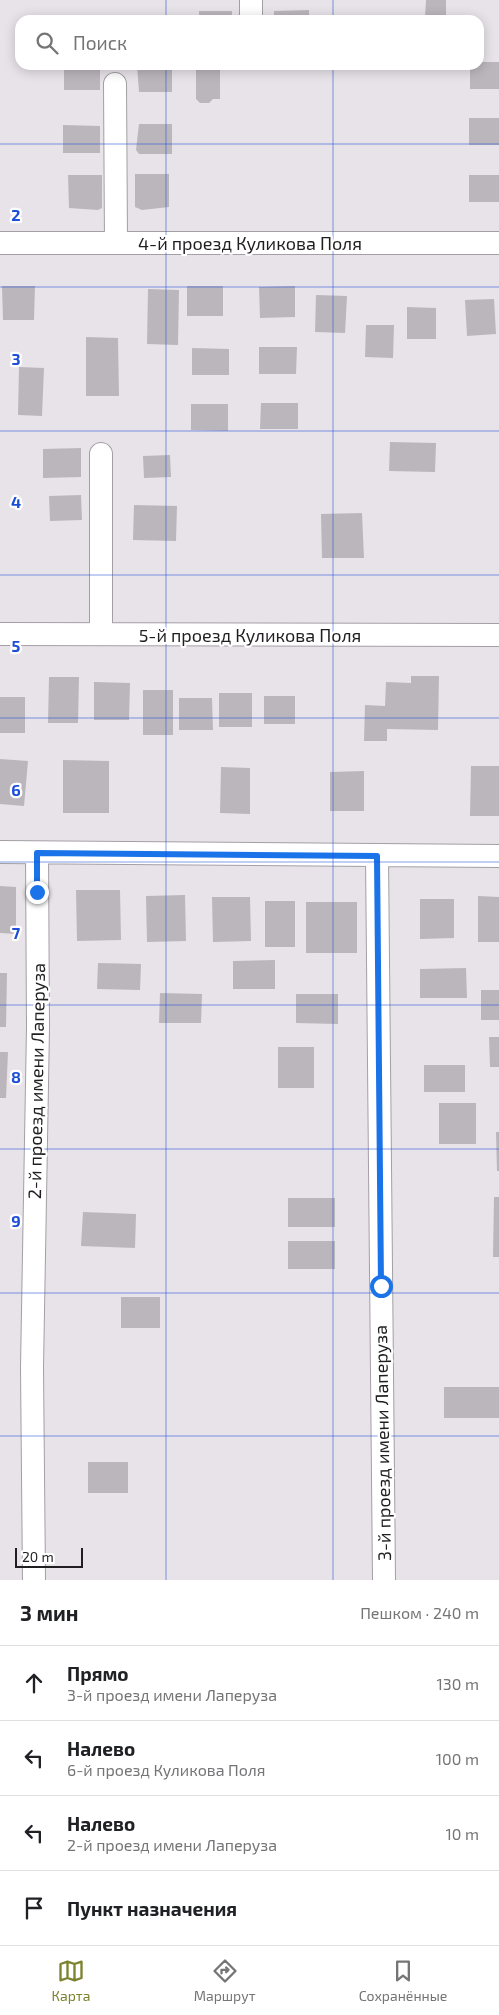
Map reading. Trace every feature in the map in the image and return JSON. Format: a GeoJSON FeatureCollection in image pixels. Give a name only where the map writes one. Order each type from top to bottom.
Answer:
{"type":"FeatureCollection","features":[{"type":"Feature","properties":{"kind":"street"},"geometry":{"type":"LineString","coordinates":[[115,84],[116,243]]}},
{"type":"Feature","properties":{"kind":"street","name":"4-й проезд Куликова Поля"},"geometry":{"type":"LineString","coordinates":[[0,243],[499,243]]}},
{"type":"Feature","properties":{"kind":"street"},"geometry":{"type":"LineString","coordinates":[[101,454],[101,634]]}},
{"type":"Feature","properties":{"kind":"street","name":"5-й проезд Куликова Поля"},"geometry":{"type":"LineString","coordinates":[[0,634],[499,635]]}},
{"type":"Feature","properties":{"kind":"street"},"geometry":{"type":"LineString","coordinates":[[0,852],[499,856]]}},
{"type":"Feature","properties":{"kind":"street","name":"2-й проезд имени Лаперуза"},"geometry":{"type":"LineString","coordinates":[[34,1580],[32,1368],[38,1027],[37,853]]}},
{"type":"Feature","properties":{"kind":"street","name":"3-й проезд имени Лаперуза"},"geometry":{"type":"LineString","coordinates":[[377,856],[384,1580]]}},
{"type":"Feature","properties":{"kind":"building"},"geometry":{"type":"Polygon","coordinates":[[[426,0],[446,0],[446,15],[425,15],[426,0]]]}},
{"type":"Feature","properties":{"kind":"building"},"geometry":{"type":"Polygon","coordinates":[[[309,10],[309,15],[274,15],[274,11],[309,10]]]}},
{"type":"Feature","properties":{"kind":"building"},"geometry":{"type":"Polygon","coordinates":[[[199,11],[232,11],[232,15],[199,15],[199,11]]]}},
{"type":"Feature","properties":{"kind":"building"},"geometry":{"type":"Polygon","coordinates":[[[484,62],[499,62],[499,89],[470,89],[470,70],[484,70],[484,62]]]}},
{"type":"Feature","properties":{"kind":"building"},"geometry":{"type":"Polygon","coordinates":[[[64,70],[100,70],[100,90],[64,90],[64,70]]]}},
{"type":"Feature","properties":{"kind":"building"},"geometry":{"type":"Polygon","coordinates":[[[137,70],[172,70],[172,92],[139,92],[137,70]]]}},
{"type":"Feature","properties":{"kind":"building"},"geometry":{"type":"Polygon","coordinates":[[[196,70],[220,70],[220,99],[213,99],[209,103],[200,103],[196,99],[196,70]]]}},
{"type":"Feature","properties":{"kind":"building"},"geometry":{"type":"Polygon","coordinates":[[[469,118],[499,118],[499,145],[469,145],[469,118]]]}},
{"type":"Feature","properties":{"kind":"building"},"geometry":{"type":"Polygon","coordinates":[[[139,124],[172,124],[172,154],[139,154],[136,150],[139,124]]]}},
{"type":"Feature","properties":{"kind":"building"},"geometry":{"type":"Polygon","coordinates":[[[63,125],[100,126],[100,153],[63,153],[63,125]]]}},
{"type":"Feature","properties":{"kind":"building"},"geometry":{"type":"Polygon","coordinates":[[[135,174],[169,174],[169,207],[142,210],[135,207],[135,174]]]}},
{"type":"Feature","properties":{"kind":"building"},"geometry":{"type":"Polygon","coordinates":[[[68,175],[102,175],[102,208],[98,210],[69,208],[68,175]]]}},
{"type":"Feature","properties":{"kind":"building"},"geometry":{"type":"Polygon","coordinates":[[[469,175],[499,175],[499,202],[469,202],[469,175]]]}},
{"type":"Feature","properties":{"kind":"building"},"geometry":{"type":"Polygon","coordinates":[[[2,286],[35,286],[34,320],[3,320],[2,286]]]}},
{"type":"Feature","properties":{"kind":"building"},"geometry":{"type":"Polygon","coordinates":[[[187,286],[223,286],[223,316],[187,316],[187,286]]]}},
{"type":"Feature","properties":{"kind":"building"},"geometry":{"type":"Polygon","coordinates":[[[295,286],[295,317],[260,318],[259,287],[295,286]]]}},
{"type":"Feature","properties":{"kind":"building"},"geometry":{"type":"Polygon","coordinates":[[[148,289],[179,290],[178,345],[147,344],[148,289]]]}},
{"type":"Feature","properties":{"kind":"building"},"geometry":{"type":"Polygon","coordinates":[[[316,295],[347,296],[345,333],[315,332],[316,295]]]}},
{"type":"Feature","properties":{"kind":"building"},"geometry":{"type":"Polygon","coordinates":[[[494,299],[496,334],[467,336],[465,300],[494,299]]]}},
{"type":"Feature","properties":{"kind":"building"},"geometry":{"type":"Polygon","coordinates":[[[407,307],[436,308],[436,339],[407,339],[407,307]]]}},
{"type":"Feature","properties":{"kind":"building"},"geometry":{"type":"Polygon","coordinates":[[[366,325],[394,325],[393,358],[365,357],[366,325]]]}},
{"type":"Feature","properties":{"kind":"building"},"geometry":{"type":"Polygon","coordinates":[[[86,337],[118,338],[119,396],[86,396],[86,337]]]}},
{"type":"Feature","properties":{"kind":"building"},"geometry":{"type":"Polygon","coordinates":[[[259,347],[297,347],[296,374],[259,374],[259,347]]]}},
{"type":"Feature","properties":{"kind":"building"},"geometry":{"type":"Polygon","coordinates":[[[192,348],[229,349],[229,375],[192,375],[192,348]]]}},
{"type":"Feature","properties":{"kind":"building"},"geometry":{"type":"Polygon","coordinates":[[[19,367],[44,368],[42,416],[18,415],[19,367]]]}},
{"type":"Feature","properties":{"kind":"building"},"geometry":{"type":"Polygon","coordinates":[[[261,403],[298,403],[298,429],[260,429],[261,403]]]}},
{"type":"Feature","properties":{"kind":"building"},"geometry":{"type":"Polygon","coordinates":[[[191,404],[228,404],[228,431],[191,430],[191,404]]]}},
{"type":"Feature","properties":{"kind":"building"},"geometry":{"type":"Polygon","coordinates":[[[390,442],[436,443],[435,472],[389,471],[390,442]]]}},
{"type":"Feature","properties":{"kind":"building"},"geometry":{"type":"Polygon","coordinates":[[[81,448],[81,477],[43,478],[43,449],[81,448]]]}},
{"type":"Feature","properties":{"kind":"building"},"geometry":{"type":"Polygon","coordinates":[[[170,455],[171,477],[144,478],[143,456],[170,455]]]}},
{"type":"Feature","properties":{"kind":"building"},"geometry":{"type":"Polygon","coordinates":[[[81,495],[82,520],[50,521],[49,496],[81,495]]]}},
{"type":"Feature","properties":{"kind":"building"},"geometry":{"type":"Polygon","coordinates":[[[134,505],[177,506],[176,541],[133,540],[134,505]]]}},
{"type":"Feature","properties":{"kind":"building"},"geometry":{"type":"Polygon","coordinates":[[[362,513],[364,558],[322,558],[321,514],[362,513]]]}},
{"type":"Feature","properties":{"kind":"building"},"geometry":{"type":"Polygon","coordinates":[[[411,676],[439,676],[438,730],[387,729],[387,741],[364,741],[365,705],[385,706],[386,682],[411,683],[411,676]]]}},
{"type":"Feature","properties":{"kind":"building"},"geometry":{"type":"Polygon","coordinates":[[[49,677],[79,677],[78,723],[48,723],[49,677]]]}},
{"type":"Feature","properties":{"kind":"building"},"geometry":{"type":"Polygon","coordinates":[[[94,682],[130,683],[129,720],[94,720],[94,682]]]}},
{"type":"Feature","properties":{"kind":"building"},"geometry":{"type":"Polygon","coordinates":[[[143,690],[173,690],[173,735],[143,735],[143,690]]]}},
{"type":"Feature","properties":{"kind":"building"},"geometry":{"type":"Polygon","coordinates":[[[219,693],[252,693],[252,727],[219,727],[219,693]]]}},
{"type":"Feature","properties":{"kind":"building"},"geometry":{"type":"Polygon","coordinates":[[[264,696],[295,696],[295,724],[264,724],[264,696]]]}},
{"type":"Feature","properties":{"kind":"building"},"geometry":{"type":"Polygon","coordinates":[[[0,697],[25,697],[25,733],[0,733],[0,697]]]}},
{"type":"Feature","properties":{"kind":"building"},"geometry":{"type":"Polygon","coordinates":[[[179,698],[212,698],[213,730],[179,730],[179,698]]]}},
{"type":"Feature","properties":{"kind":"building"},"geometry":{"type":"Polygon","coordinates":[[[0,759],[28,761],[24,806],[0,804],[0,759]]]}},
{"type":"Feature","properties":{"kind":"building"},"geometry":{"type":"Polygon","coordinates":[[[63,760],[109,761],[109,813],[63,813],[63,760]]]}},
{"type":"Feature","properties":{"kind":"building"},"geometry":{"type":"Polygon","coordinates":[[[471,766],[499,766],[499,816],[470,816],[471,766]]]}},
{"type":"Feature","properties":{"kind":"building"},"geometry":{"type":"Polygon","coordinates":[[[221,767],[250,768],[250,814],[220,813],[221,767]]]}},
{"type":"Feature","properties":{"kind":"building"},"geometry":{"type":"Polygon","coordinates":[[[364,771],[364,811],[330,811],[330,772],[364,771]]]}},
{"type":"Feature","properties":{"kind":"building"},"geometry":{"type":"Polygon","coordinates":[[[0,886],[16,887],[16,934],[0,933],[0,886]]]}},
{"type":"Feature","properties":{"kind":"building"},"geometry":{"type":"Polygon","coordinates":[[[76,890],[120,890],[121,940],[77,941],[76,890]]]}},
{"type":"Feature","properties":{"kind":"building"},"geometry":{"type":"Polygon","coordinates":[[[185,895],[186,941],[147,942],[146,896],[185,895]]]}},
{"type":"Feature","properties":{"kind":"building"},"geometry":{"type":"Polygon","coordinates":[[[478,896],[499,897],[499,942],[478,942],[478,896]]]}},
{"type":"Feature","properties":{"kind":"building"},"geometry":{"type":"Polygon","coordinates":[[[212,897],[250,897],[251,941],[213,942],[212,897]]]}},
{"type":"Feature","properties":{"kind":"building"},"geometry":{"type":"Polygon","coordinates":[[[420,899],[454,899],[454,938],[420,939],[420,899]]]}},
{"type":"Feature","properties":{"kind":"building"},"geometry":{"type":"Polygon","coordinates":[[[265,901],[295,901],[295,947],[265,947],[265,901]]]}},
{"type":"Feature","properties":{"kind":"building"},"geometry":{"type":"Polygon","coordinates":[[[306,902],[357,902],[357,953],[306,953],[306,902]]]}},
{"type":"Feature","properties":{"kind":"building"},"geometry":{"type":"Polygon","coordinates":[[[275,960],[275,989],[233,989],[233,961],[275,960]]]}},
{"type":"Feature","properties":{"kind":"building"},"geometry":{"type":"Polygon","coordinates":[[[98,963],[141,964],[140,990],[97,989],[98,963]]]}},
{"type":"Feature","properties":{"kind":"building"},"geometry":{"type":"Polygon","coordinates":[[[466,968],[467,998],[420,998],[420,969],[466,968]]]}},
{"type":"Feature","properties":{"kind":"building"},"geometry":{"type":"Polygon","coordinates":[[[0,973],[7,973],[6,1027],[0,1027],[0,973]]]}},
{"type":"Feature","properties":{"kind":"building"},"geometry":{"type":"Polygon","coordinates":[[[481,990],[499,990],[499,1020],[481,1020],[481,990]]]}},
{"type":"Feature","properties":{"kind":"building"},"geometry":{"type":"Polygon","coordinates":[[[160,993],[202,994],[201,1023],[159,1023],[160,993]]]}},
{"type":"Feature","properties":{"kind":"building"},"geometry":{"type":"Polygon","coordinates":[[[296,994],[338,994],[338,1024],[296,1023],[296,994]]]}},
{"type":"Feature","properties":{"kind":"building"},"geometry":{"type":"Polygon","coordinates":[[[489,1037],[499,1037],[499,1067],[490,1067],[489,1037]]]}},
{"type":"Feature","properties":{"kind":"building"},"geometry":{"type":"Polygon","coordinates":[[[278,1047],[314,1047],[314,1088],[278,1088],[278,1047]]]}},
{"type":"Feature","properties":{"kind":"building"},"geometry":{"type":"Polygon","coordinates":[[[0,1052],[8,1052],[6,1098],[0,1098],[0,1052]]]}},
{"type":"Feature","properties":{"kind":"building"},"geometry":{"type":"Polygon","coordinates":[[[424,1065],[465,1065],[465,1092],[424,1092],[424,1065]]]}},
{"type":"Feature","properties":{"kind":"building"},"geometry":{"type":"Polygon","coordinates":[[[439,1103],[476,1103],[476,1144],[439,1144],[439,1103]]]}},
{"type":"Feature","properties":{"kind":"building"},"geometry":{"type":"Polygon","coordinates":[[[496,1132],[499,1132],[499,1171],[497,1171],[496,1132]]]}},
{"type":"Feature","properties":{"kind":"building"},"geometry":{"type":"Polygon","coordinates":[[[494,1197],[499,1197],[499,1257],[493,1257],[494,1197]]]}},
{"type":"Feature","properties":{"kind":"building"},"geometry":{"type":"Polygon","coordinates":[[[288,1198],[335,1198],[335,1227],[288,1227],[288,1198]]]}},
{"type":"Feature","properties":{"kind":"building"},"geometry":{"type":"Polygon","coordinates":[[[83,1212],[136,1214],[135,1248],[81,1246],[83,1212]]]}},
{"type":"Feature","properties":{"kind":"building"},"geometry":{"type":"Polygon","coordinates":[[[288,1241],[335,1241],[335,1269],[288,1269],[288,1241]]]}},
{"type":"Feature","properties":{"kind":"building"},"geometry":{"type":"Polygon","coordinates":[[[121,1297],[160,1297],[160,1328],[121,1328],[121,1297]]]}},
{"type":"Feature","properties":{"kind":"building"},"geometry":{"type":"Polygon","coordinates":[[[444,1387],[499,1387],[499,1418],[444,1418],[444,1387]]]}},
{"type":"Feature","properties":{"kind":"building"},"geometry":{"type":"Polygon","coordinates":[[[88,1462],[128,1462],[128,1493],[88,1493],[88,1462]]]}},
{"type":"Feature","properties":{"kind":"route"},"geometry":{"type":"LineString","coordinates":[[37,892],[37,853],[377,856],[381,1286]]}}]}
